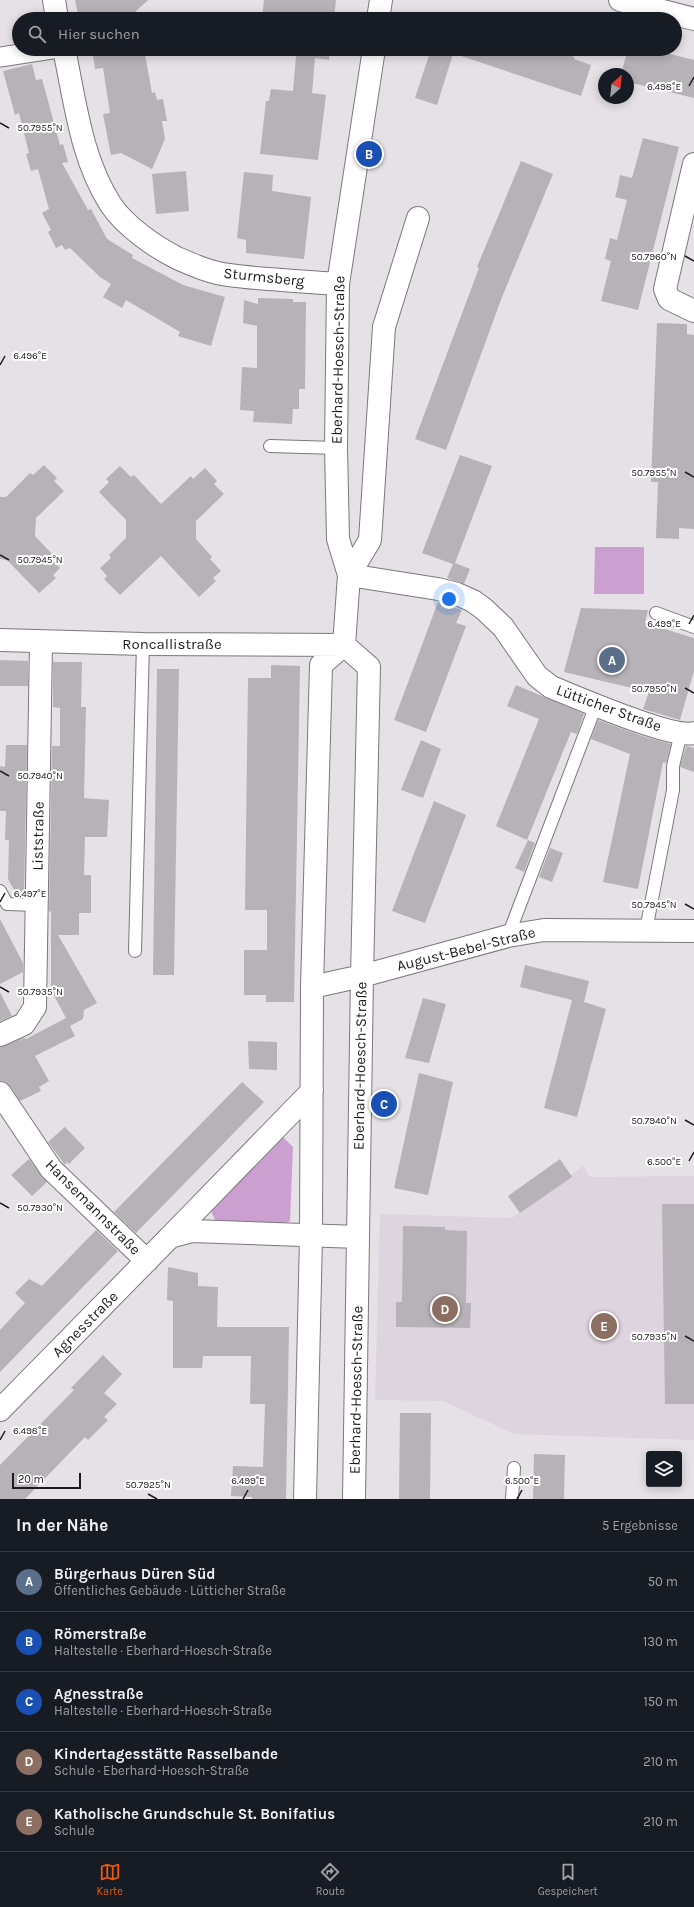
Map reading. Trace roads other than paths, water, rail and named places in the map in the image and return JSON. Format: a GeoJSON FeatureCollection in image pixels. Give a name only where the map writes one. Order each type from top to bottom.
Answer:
{"type":"FeatureCollection","features":[{"type":"Feature","properties":{"kind":"street"},"geometry":{"type":"LineString","coordinates":[[54,0],[56,12]]}},
{"type":"Feature","properties":{"kind":"street"},"geometry":{"type":"LineString","coordinates":[[379,12],[381,0]]}},
{"type":"Feature","properties":{"kind":"street"},"geometry":{"type":"LineString","coordinates":[[620,0],[667,12]]}},
{"type":"Feature","properties":{"kind":"street"},"geometry":{"type":"LineString","coordinates":[[682,16],[694,19]]}},
{"type":"Feature","properties":{"kind":"street"},"geometry":{"type":"LineString","coordinates":[[0,57],[12,55]]}},
{"type":"Feature","properties":{"kind":"street","name":"Sturmsberg"},"geometry":{"type":"LineString","coordinates":[[65,56],[82,137],[95,174],[112,206],[134,229],[159,249],[193,265],[227,275],[338,284]]}},
{"type":"Feature","properties":{"kind":"street","name":"Eberhard-Hoesch-Straße"},"geometry":{"type":"LineString","coordinates":[[354,1499],[362,976],[369,667],[344,645],[349,575],[338,539],[336,448],[338,284],[373,56]]}},
{"type":"Feature","properties":{"kind":"street"},"geometry":{"type":"LineString","coordinates":[[694,164],[665,289],[669,299],[694,311]]}},
{"type":"Feature","properties":{"kind":"street","name":"Eberhard-Hoesch-Straße"},"geometry":{"type":"LineString","coordinates":[[349,575],[370,540],[384,327],[418,218]]}},
{"type":"Feature","properties":{"kind":"street","name":"Lütticher Straße"},"geometry":{"type":"LineString","coordinates":[[349,575],[438,589],[458,594],[473,601],[484,609],[503,627],[537,676],[550,687],[659,728],[688,733]]}},
{"type":"Feature","properties":{"kind":"street","name":"Roncallistraße"},"geometry":{"type":"LineString","coordinates":[[0,640],[143,644],[344,645]]}},
{"type":"Feature","properties":{"kind":"street","name":"Liststraße"},"geometry":{"type":"LineString","coordinates":[[0,1035],[24,1024],[35,1007],[41,642]]}},
{"type":"Feature","properties":{"kind":"street"},"geometry":{"type":"LineString","coordinates":[[305,1499],[311,1236],[312,987],[321,665],[344,645]]}},
{"type":"Feature","properties":{"kind":"street","name":"August-Bebel-Straße"},"geometry":{"type":"LineString","coordinates":[[312,987],[362,976],[508,936],[544,930],[694,931]]}},
{"type":"Feature","properties":{"kind":"street","name":"Agnesstraße"},"geometry":{"type":"LineString","coordinates":[[0,1410],[312,1091]]}},
{"type":"Feature","properties":{"kind":"street","name":"Hansemannstraße"},"geometry":{"type":"LineString","coordinates":[[0,1093],[51,1169],[147,1261]]}},
{"type":"Feature","properties":{"kind":"street"},"geometry":{"type":"LineString","coordinates":[[170,1237],[192,1231],[358,1238]]}},
{"type":"Feature","properties":{"kind":"lane"},"geometry":{"type":"LineString","coordinates":[[270,446],[336,448]]}},
{"type":"Feature","properties":{"kind":"lane"},"geometry":{"type":"LineString","coordinates":[[656,613],[694,627]]}},
{"type":"Feature","properties":{"kind":"lane"},"geometry":{"type":"LineString","coordinates":[[135,951],[143,644]]}},
{"type":"Feature","properties":{"kind":"lane"},"geometry":{"type":"LineString","coordinates":[[508,936],[596,705]]}},
{"type":"Feature","properties":{"kind":"lane"},"geometry":{"type":"LineString","coordinates":[[646,930],[673,790],[673,766],[688,733]]}},
{"type":"Feature","properties":{"kind":"lane"},"geometry":{"type":"LineString","coordinates":[[0,891],[7,904],[37,905]]}},
{"type":"Feature","properties":{"kind":"lane"},"geometry":{"type":"LineString","coordinates":[[512,1499],[514,1468]]}},
{"type":"Feature","properties":{"kind":"place","name":"Römerstraße"},"geometry":{"type":"Point","coordinates":[369,154]}},
{"type":"Feature","properties":{"kind":"place","name":"Bürgerhaus Düren Süd"},"geometry":{"type":"Point","coordinates":[612,660]}},
{"type":"Feature","properties":{"kind":"place","name":"Agnesstraße"},"geometry":{"type":"Point","coordinates":[384,1104]}},
{"type":"Feature","properties":{"kind":"place","name":"Kindertagesstätte Rasselbande"},"geometry":{"type":"Point","coordinates":[445,1309]}},
{"type":"Feature","properties":{"kind":"place","name":"Katholische Grundschule St. Bonifatius"},"geometry":{"type":"Point","coordinates":[604,1326]}}]}
